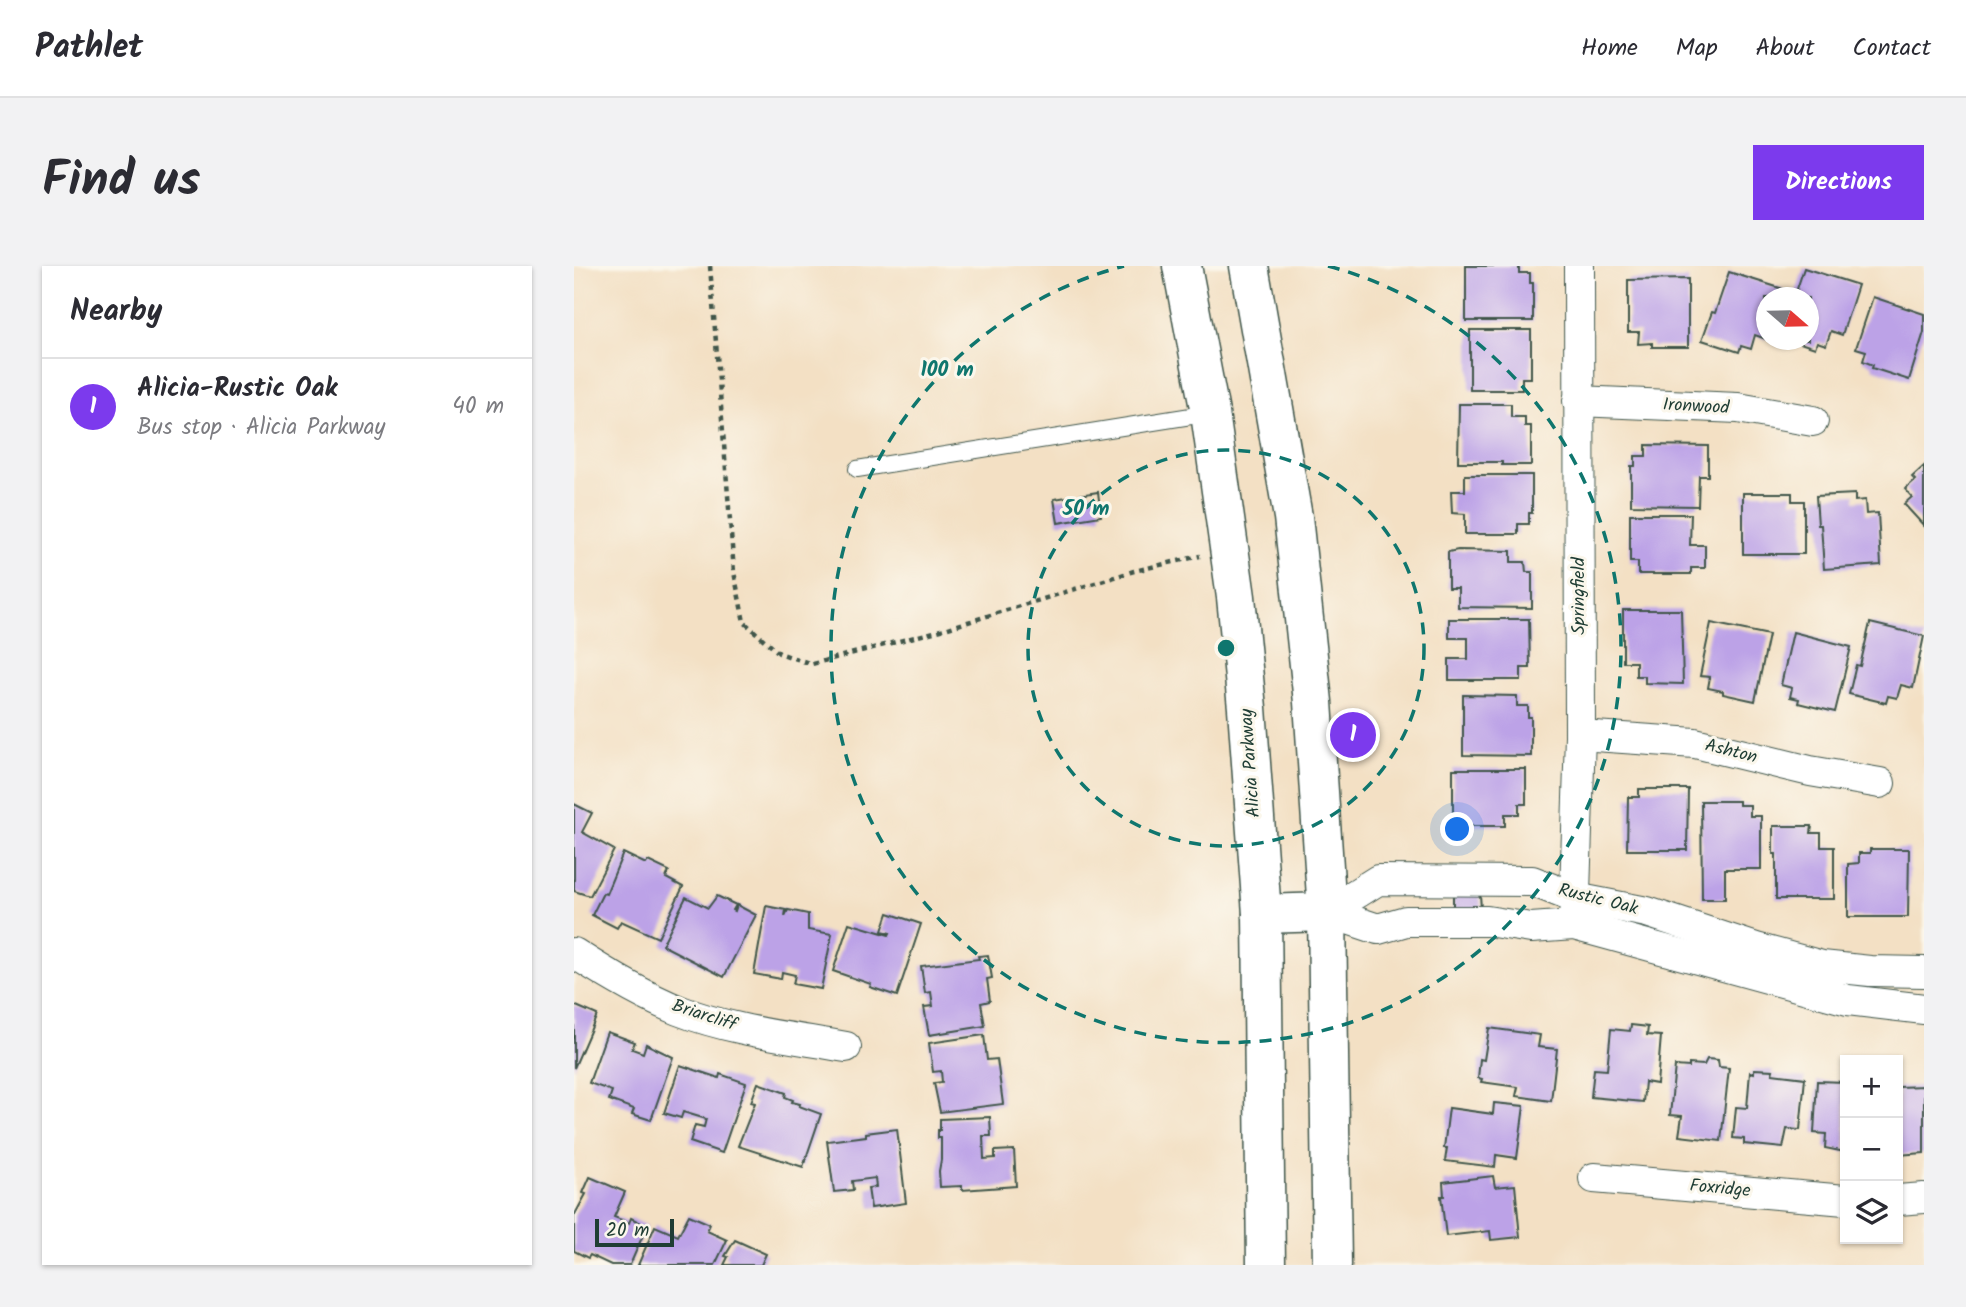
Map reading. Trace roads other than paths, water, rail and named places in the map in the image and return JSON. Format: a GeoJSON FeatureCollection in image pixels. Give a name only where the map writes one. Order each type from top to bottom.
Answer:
{"type":"FeatureCollection","features":[{"type":"Feature","properties":{"kind":"main road","name":"Alicia Parkway"},"geometry":{"type":"LineString","coordinates":[[1182,266],[1210,412],[1247,708],[1262,915],[1266,1265]]}},
{"type":"Feature","properties":{"kind":"main road"},"geometry":{"type":"LineString","coordinates":[[1249,266],[1293,517],[1313,702],[1327,912],[1332,1265]]}},
{"type":"Feature","properties":{"kind":"main road"},"geometry":{"type":"LineString","coordinates":[[1262,915],[1327,912]]}},
{"type":"Feature","properties":{"kind":"street","name":"Springfield"},"geometry":{"type":"LineString","coordinates":[[1575,911],[1580,735],[1579,266]]}},
{"type":"Feature","properties":{"kind":"street","name":"Ironwood"},"geometry":{"type":"LineString","coordinates":[[1578,401],[1738,408],[1813,421]]}},
{"type":"Feature","properties":{"kind":"street","name":"Ashton"},"geometry":{"type":"LineString","coordinates":[[1580,735],[1695,743],[1810,771],[1880,783]]}},
{"type":"Feature","properties":{"kind":"street","name":"Rustic Oak"},"geometry":{"type":"LineString","coordinates":[[1327,912],[1378,880],[1532,881],[1575,911],[1848,1000],[1924,1009]]}},
{"type":"Feature","properties":{"kind":"street"},"geometry":{"type":"LineString","coordinates":[[1502,881],[1517,925]]}},
{"type":"Feature","properties":{"kind":"street","name":"Rustic Oak"},"geometry":{"type":"LineString","coordinates":[[1327,912],[1378,929],[1406,921],[1487,921],[1517,925],[1575,911],[1647,912],[1756,948],[1822,966],[1870,971],[1924,972]]}},
{"type":"Feature","properties":{"kind":"street","name":"Briarcliff"},"geometry":{"type":"LineString","coordinates":[[574,953],[629,988],[680,1010],[741,1029],[846,1047]]}},
{"type":"Feature","properties":{"kind":"street","name":"Foxridge"},"geometry":{"type":"LineString","coordinates":[[1594,1178],[1840,1200]]}},
{"type":"Feature","properties":{"kind":"street"},"geometry":{"type":"LineString","coordinates":[[1903,1200],[1924,1198]]}},
{"type":"Feature","properties":{"kind":"lane"},"geometry":{"type":"LineString","coordinates":[[857,469],[1210,412]]}},
{"type":"Feature","properties":{"kind":"place","name":"Alicia-Rustic Oak"},"geometry":{"type":"Point","coordinates":[1353,735]}}]}
